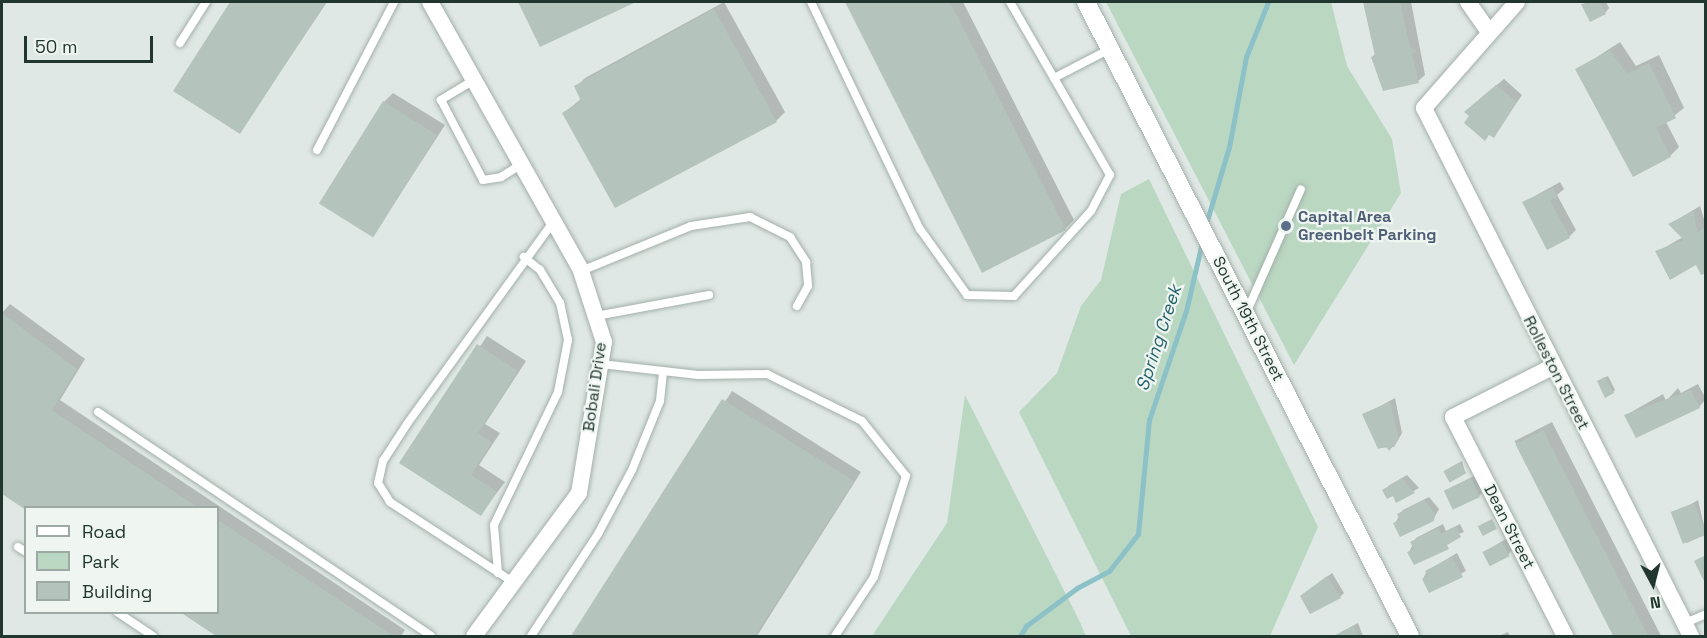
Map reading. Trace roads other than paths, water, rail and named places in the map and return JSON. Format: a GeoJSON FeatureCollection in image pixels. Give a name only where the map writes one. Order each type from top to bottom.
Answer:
{"type":"FeatureCollection","features":[{"type":"Feature","properties":{"kind":"street","name":"Bobali Drive"},"geometry":{"type":"LineString","coordinates":[[430,2],[581,271],[604,342],[579,493],[474,636]]}},
{"type":"Feature","properties":{"kind":"street","name":"South 19th Street"},"geometry":{"type":"LineString","coordinates":[[1086,2],[1410,636]]}},
{"type":"Feature","properties":{"kind":"street"},"geometry":{"type":"LineString","coordinates":[[1468,2],[1489,32],[1517,2]]}},
{"type":"Feature","properties":{"kind":"street","name":"Rolleston Street"},"geometry":{"type":"LineString","coordinates":[[1489,32],[1424,108],[1552,367],[1688,630]]}},
{"type":"Feature","properties":{"kind":"street","name":"Dean Street"},"geometry":{"type":"LineString","coordinates":[[1552,367],[1453,417],[1565,636]]}},
{"type":"Feature","properties":{"kind":"lane"},"geometry":{"type":"LineString","coordinates":[[180,43],[206,2]]}},
{"type":"Feature","properties":{"kind":"lane"},"geometry":{"type":"LineString","coordinates":[[317,150],[394,2]]}},
{"type":"Feature","properties":{"kind":"lane"},"geometry":{"type":"LineString","coordinates":[[811,2],[920,229],[967,295],[1014,296],[1091,211],[1110,175],[1010,2]]}},
{"type":"Feature","properties":{"kind":"lane"},"geometry":{"type":"LineString","coordinates":[[1054,78],[1110,50]]}},
{"type":"Feature","properties":{"kind":"lane"},"geometry":{"type":"LineString","coordinates":[[474,80],[441,100],[483,180],[501,177],[522,164]]}},
{"type":"Feature","properties":{"kind":"lane"},"geometry":{"type":"LineString","coordinates":[[1245,315],[1301,189]]}},
{"type":"Feature","properties":{"kind":"lane"},"geometry":{"type":"LineString","coordinates":[[581,271],[691,226],[750,218],[790,237],[806,262],[808,286],[797,306]]}},
{"type":"Feature","properties":{"kind":"lane"},"geometry":{"type":"LineString","coordinates":[[513,582],[390,502],[378,483],[383,461],[407,424],[524,257],[554,221]]}},
{"type":"Feature","properties":{"kind":"lane"},"geometry":{"type":"LineString","coordinates":[[498,573],[494,525],[558,392],[568,340],[560,303],[540,270],[524,257]]}},
{"type":"Feature","properties":{"kind":"lane"},"geometry":{"type":"LineString","coordinates":[[596,316],[708,295]]}},
{"type":"Feature","properties":{"kind":"lane"},"geometry":{"type":"LineString","coordinates":[[601,364],[663,371],[767,374],[862,421],[906,476],[874,577],[835,636]]}},
{"type":"Feature","properties":{"kind":"lane"},"geometry":{"type":"LineString","coordinates":[[531,636],[598,534],[632,470],[660,401],[663,371]]}},
{"type":"Feature","properties":{"kind":"lane"},"geometry":{"type":"LineString","coordinates":[[98,412],[431,636]]}},
{"type":"Feature","properties":{"kind":"lane"},"geometry":{"type":"LineString","coordinates":[[120,614],[153,636]]}},
{"type":"Feature","properties":{"kind":"lane"},"geometry":{"type":"LineString","coordinates":[[1688,630],[1706,614]]}},
{"type":"Feature","properties":{"kind":"waterway","name":"Spring Creek"},"geometry":{"type":"LineString","coordinates":[[1206,224],[1229,147],[1246,57],[1268,2]]}},
{"type":"Feature","properties":{"kind":"waterway","name":"Spring Creek"},"geometry":{"type":"LineString","coordinates":[[1020,636],[1026,626],[1077,588],[1109,571],[1138,534],[1149,420],[1186,311],[1202,242]]}},
{"type":"Feature","properties":{"kind":"place","name":"Capital Area Greenbelt Parking"},"geometry":{"type":"Point","coordinates":[1286,226]}}]}
